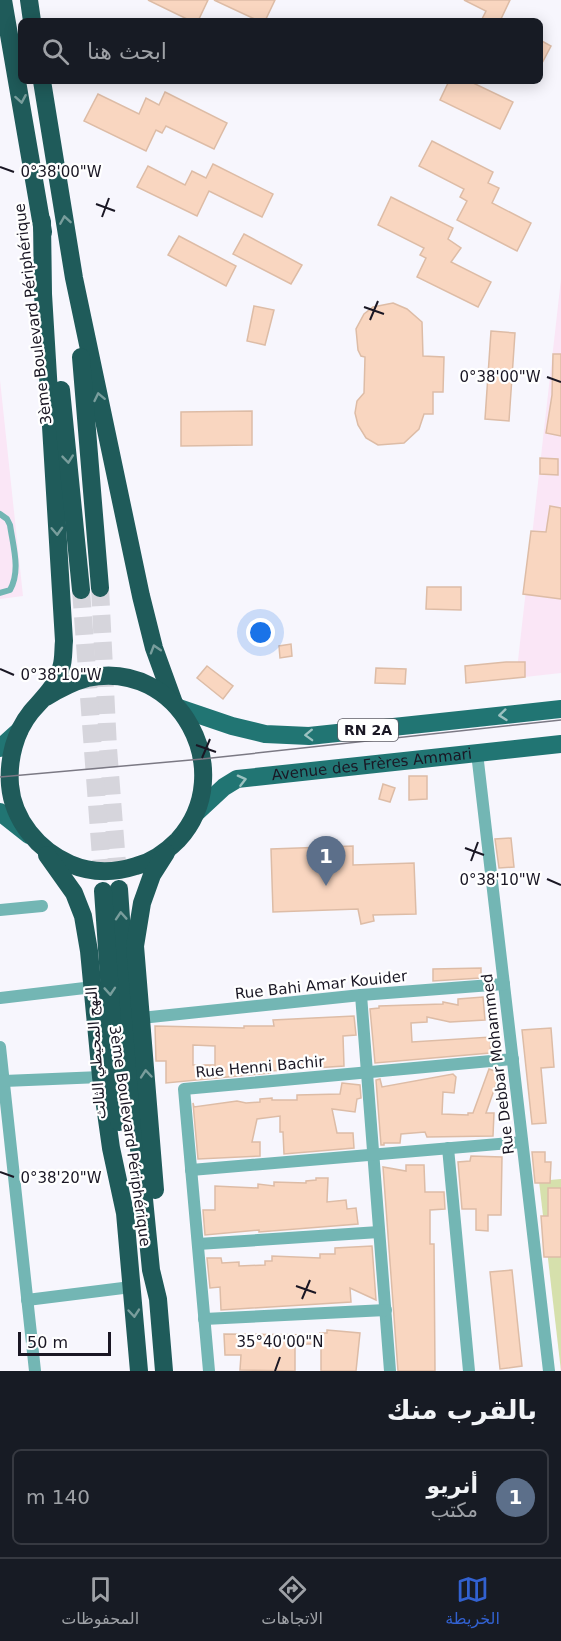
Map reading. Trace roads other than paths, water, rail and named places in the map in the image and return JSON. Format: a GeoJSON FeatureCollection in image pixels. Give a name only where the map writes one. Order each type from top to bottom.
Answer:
{"type":"FeatureCollection","features":[{"type":"Feature","properties":{"kind":"highway","name":"3ème Boulevard Périphérique"},"geometry":{"type":"LineString","coordinates":[[3,0],[42,221],[81,590]]}},
{"type":"Feature","properties":{"kind":"highway"},"geometry":{"type":"LineString","coordinates":[[29,0],[32,18]]}},
{"type":"Feature","properties":{"kind":"highway"},"geometry":{"type":"LineString","coordinates":[[42,84],[74,278],[141,596],[154,648],[177,706]]}},
{"type":"Feature","properties":{"kind":"highway"},"geometry":{"type":"LineString","coordinates":[[42,221],[43,294],[63,641],[62,667],[46,698]]}},
{"type":"Feature","properties":{"kind":"highway"},"geometry":{"type":"LineString","coordinates":[[74,278],[100,588]]}},
{"type":"Feature","properties":{"kind":"highway"},"geometry":{"type":"LineString","coordinates":[[158,1299],[163,1276],[135,946],[142,903],[152,875],[196,813],[204,777],[202,759],[198,740],[190,723],[177,706],[156,690],[135,680],[112,676],[88,678],[66,685],[46,698],[31,713],[19,731],[9,767],[14,804],[21,821],[37,842],[59,859],[79,867],[100,871],[122,870],[143,864],[170,848]]}},
{"type":"Feature","properties":{"kind":"highway","name":"3ème Boulevard Périphérique"},"geometry":{"type":"LineString","coordinates":[[37,842],[74,893],[83,916],[93,987],[101,1077],[111,1148],[124,1213],[139,1371]]}},
{"type":"Feature","properties":{"kind":"highway","name":"3ème Boulevard Périphérique"},"geometry":{"type":"LineString","coordinates":[[111,890],[151,1270],[158,1299],[164,1371]]}},
{"type":"Feature","properties":{"kind":"highway","name":"النهج المحيطي الثالث"},"geometry":{"type":"LineString","coordinates":[[111,890],[124,1213]]}},
{"type":"Feature","properties":{"kind":"main road","name":"RN 2A"},"geometry":{"type":"LineString","coordinates":[[177,706],[232,726],[265,734],[309,736],[561,709]]}},
{"type":"Feature","properties":{"kind":"main road"},"geometry":{"type":"LineString","coordinates":[[0,748],[19,731]]}},
{"type":"Feature","properties":{"kind":"main road","name":"Avenue des Frères Ammari"},"geometry":{"type":"LineString","coordinates":[[196,813],[224,787],[237,779],[561,744]]}},
{"type":"Feature","properties":{"kind":"main road"},"geometry":{"type":"LineString","coordinates":[[0,812],[8,822],[37,842]]}},
{"type":"Feature","properties":{"kind":"street","name":"Rue Debbar Mohammed"},"geometry":{"type":"LineString","coordinates":[[477,753],[549,1371]]}},
{"type":"Feature","properties":{"kind":"street"},"geometry":{"type":"LineString","coordinates":[[0,910],[42,906]]}},
{"type":"Feature","properties":{"kind":"street","name":"Rue Bahi Amar Kouider"},"geometry":{"type":"LineString","coordinates":[[141,1018],[361,995],[504,984]]}},
{"type":"Feature","properties":{"kind":"street"},"geometry":{"type":"LineString","coordinates":[[0,998],[93,987]]}},
{"type":"Feature","properties":{"kind":"street"},"geometry":{"type":"LineString","coordinates":[[361,995],[390,1371]]}},
{"type":"Feature","properties":{"kind":"street"},"geometry":{"type":"LineString","coordinates":[[0,1047],[35,1371]]}},
{"type":"Feature","properties":{"kind":"street","name":"Rue Henni Bachir"},"geometry":{"type":"LineString","coordinates":[[209,1371],[184,1089],[513,1059]]}},
{"type":"Feature","properties":{"kind":"street"},"geometry":{"type":"LineString","coordinates":[[4,1081],[101,1077]]}},
{"type":"Feature","properties":{"kind":"street"},"geometry":{"type":"LineString","coordinates":[[191,1170],[522,1142]]}},
{"type":"Feature","properties":{"kind":"street"},"geometry":{"type":"LineString","coordinates":[[448,1148],[469,1371]]}},
{"type":"Feature","properties":{"kind":"street"},"geometry":{"type":"LineString","coordinates":[[198,1244],[379,1232]]}},
{"type":"Feature","properties":{"kind":"street"},"geometry":{"type":"LineString","coordinates":[[27,1300],[131,1287]]}},
{"type":"Feature","properties":{"kind":"street"},"geometry":{"type":"LineString","coordinates":[[204,1319],[386,1310]]}},
{"type":"Feature","properties":{"kind":"lane"},"geometry":{"type":"LineString","coordinates":[[0,514],[7,519],[10,525],[16,571],[10,590],[0,593]]}},
{"type":"Feature","properties":{"kind":"tunnel"},"geometry":{"type":"LineString","coordinates":[[100,588],[108,748],[119,889]]}},
{"type":"Feature","properties":{"kind":"tunnel"},"geometry":{"type":"LineString","coordinates":[[81,590],[103,884]]}},
{"type":"Feature","properties":{"kind":"tram line"},"geometry":{"type":"LineString","coordinates":[[0,777],[202,759],[561,720]]}},
{"type":"Feature","properties":{"kind":"place","name":"أنريو"},"geometry":{"type":"Point","coordinates":[326,886]}}]}
